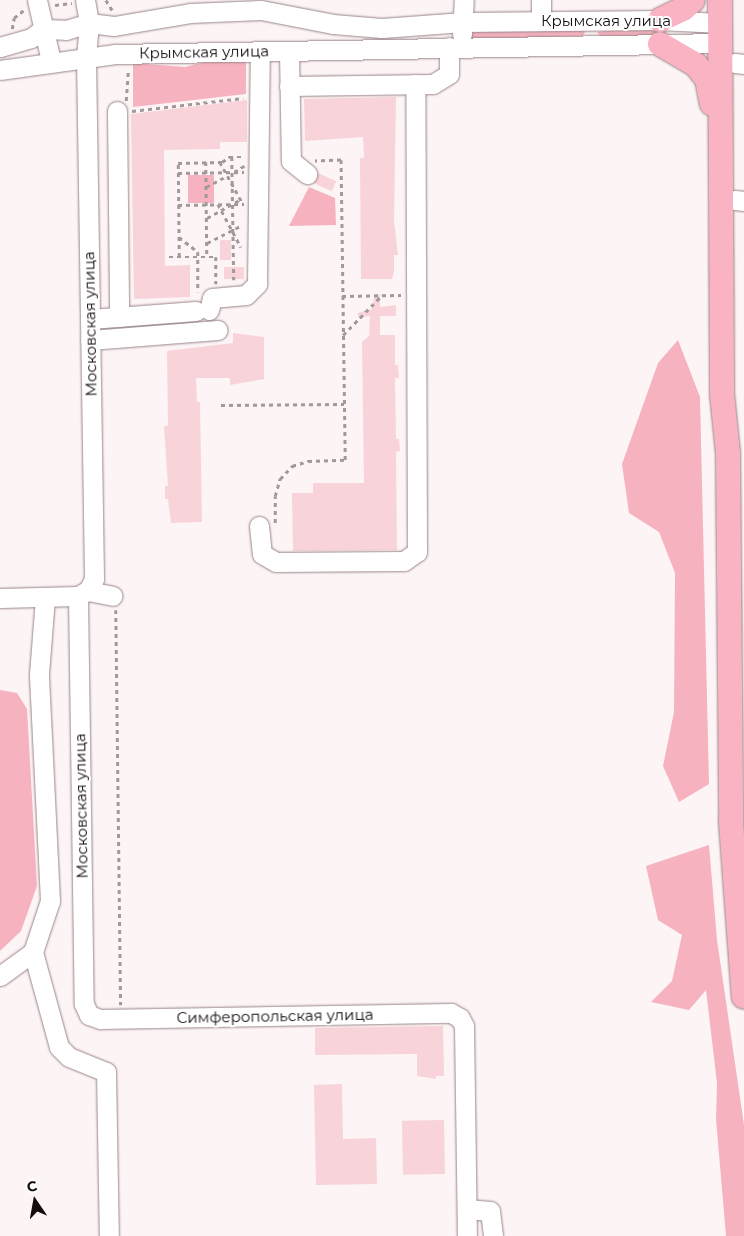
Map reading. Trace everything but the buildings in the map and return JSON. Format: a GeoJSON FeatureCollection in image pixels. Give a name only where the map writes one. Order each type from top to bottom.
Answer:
{"type":"FeatureCollection","features":[{"type":"Feature","properties":{"kind":"main road"},"geometry":{"type":"LineString","coordinates":[[660,20],[684,10],[693,0]]}},
{"type":"Feature","properties":{"kind":"main road"},"geometry":{"type":"LineString","coordinates":[[736,0],[724,25],[721,149],[722,394],[728,453],[737,683],[739,860],[744,997]]}},
{"type":"Feature","properties":{"kind":"main road"},"geometry":{"type":"LineString","coordinates":[[724,25],[740,64],[735,390],[728,453]]}},
{"type":"Feature","properties":{"kind":"main road"},"geometry":{"type":"LineString","coordinates":[[660,44],[683,55],[706,79],[721,149]]}},
{"type":"Feature","properties":{"kind":"street"},"geometry":{"type":"LineString","coordinates":[[290,86],[415,84],[444,80],[449,74],[463,22],[464,0]]}},
{"type":"Feature","properties":{"kind":"street"},"geometry":{"type":"LineString","coordinates":[[541,0],[541,21]]}},
{"type":"Feature","properties":{"kind":"street"},"geometry":{"type":"LineString","coordinates":[[82,1],[88,23]]}},
{"type":"Feature","properties":{"kind":"street"},"geometry":{"type":"LineString","coordinates":[[38,5],[51,61]]}},
{"type":"Feature","properties":{"kind":"street"},"geometry":{"type":"LineString","coordinates":[[7,45],[44,29],[66,30],[88,23],[114,26],[190,6],[261,10],[333,24],[382,28],[463,22]]}},
{"type":"Feature","properties":{"kind":"street"},"geometry":{"type":"LineString","coordinates":[[591,20],[592,45]]}},
{"type":"Feature","properties":{"kind":"street","name":"Крымская улица"},"geometry":{"type":"LineString","coordinates":[[409,48],[438,39],[463,22],[660,20],[724,25]]}},
{"type":"Feature","properties":{"kind":"street","name":"Московская улица"},"geometry":{"type":"LineString","coordinates":[[88,23],[86,57],[94,579],[83,594],[84,1004],[89,1015]]}},
{"type":"Feature","properties":{"kind":"street","name":"Крымская улица"},"geometry":{"type":"LineString","coordinates":[[0,70],[86,57],[456,46],[660,44],[724,25]]}},
{"type":"Feature","properties":{"kind":"street"},"geometry":{"type":"LineString","coordinates":[[90,319],[201,307],[219,295],[253,291],[247,206],[259,96],[260,51]]}},
{"type":"Feature","properties":{"kind":"street"},"geometry":{"type":"LineString","coordinates":[[289,51],[291,161],[307,174]]}},
{"type":"Feature","properties":{"kind":"street"},"geometry":{"type":"LineString","coordinates":[[267,530],[262,554],[276,562],[404,561],[417,552],[415,84]]}},
{"type":"Feature","properties":{"kind":"street"},"geometry":{"type":"LineString","coordinates":[[119,317],[121,114]]}},
{"type":"Feature","properties":{"kind":"street"},"geometry":{"type":"LineString","coordinates":[[90,340],[218,330]]}},
{"type":"Feature","properties":{"kind":"street"},"geometry":{"type":"LineString","coordinates":[[0,598],[83,594],[115,604]]}},
{"type":"Feature","properties":{"kind":"street"},"geometry":{"type":"LineString","coordinates":[[45,597],[39,674],[50,902],[33,952],[59,1047],[69,1057],[106,1072],[109,1236]]}},
{"type":"Feature","properties":{"kind":"street"},"geometry":{"type":"LineString","coordinates":[[0,976],[33,952]]}},
{"type":"Feature","properties":{"kind":"street","name":"Симферопольская улица"},"geometry":{"type":"LineString","coordinates":[[89,1015],[122,1019],[432,1013],[460,1018],[464,1026],[467,1209]]}},
{"type":"Feature","properties":{"kind":"street"},"geometry":{"type":"LineString","coordinates":[[467,1236],[467,1209],[490,1211],[493,1236]]}},
{"type":"Feature","properties":{"kind":"path"},"geometry":{"type":"LineString","coordinates":[[63,0],[64,4]]}},
{"type":"Feature","properties":{"kind":"path"},"geometry":{"type":"LineString","coordinates":[[7,45],[17,13],[38,5],[82,1]]}},
{"type":"Feature","properties":{"kind":"path"},"geometry":{"type":"LineString","coordinates":[[121,114],[128,98],[128,62]]}},
{"type":"Feature","properties":{"kind":"path"},"geometry":{"type":"LineString","coordinates":[[121,114],[131,111],[259,96]]}},
{"type":"Feature","properties":{"kind":"path"},"geometry":{"type":"LineString","coordinates":[[179,257],[178,163],[220,162],[232,157],[253,163]]}},
{"type":"Feature","properties":{"kind":"path"},"geometry":{"type":"LineString","coordinates":[[232,157],[234,288]]}},
{"type":"Feature","properties":{"kind":"path"},"geometry":{"type":"LineString","coordinates":[[267,530],[280,479],[292,466],[308,461],[345,460],[341,160],[291,161]]}},
{"type":"Feature","properties":{"kind":"path"},"geometry":{"type":"LineString","coordinates":[[206,162],[207,257]]}},
{"type":"Feature","properties":{"kind":"path"},"geometry":{"type":"LineString","coordinates":[[220,162],[247,206]]}},
{"type":"Feature","properties":{"kind":"path"},"geometry":{"type":"LineString","coordinates":[[206,187],[226,174],[253,163]]}},
{"type":"Feature","properties":{"kind":"path"},"geometry":{"type":"LineString","coordinates":[[232,172],[253,163]]}},
{"type":"Feature","properties":{"kind":"path"},"geometry":{"type":"LineString","coordinates":[[178,173],[206,172],[226,174]]}},
{"type":"Feature","properties":{"kind":"path"},"geometry":{"type":"LineString","coordinates":[[218,204],[245,255]]}},
{"type":"Feature","properties":{"kind":"path"},"geometry":{"type":"LineString","coordinates":[[178,205],[233,204],[247,206]]}},
{"type":"Feature","properties":{"kind":"path"},"geometry":{"type":"LineString","coordinates":[[207,218],[233,204]]}},
{"type":"Feature","properties":{"kind":"path"},"geometry":{"type":"LineString","coordinates":[[207,244],[233,231],[247,206]]}},
{"type":"Feature","properties":{"kind":"path"},"geometry":{"type":"LineString","coordinates":[[179,238],[198,252],[201,307]]}},
{"type":"Feature","properties":{"kind":"path"},"geometry":{"type":"LineString","coordinates":[[169,257],[216,257],[216,288]]}},
{"type":"Feature","properties":{"kind":"path"},"geometry":{"type":"LineString","coordinates":[[342,296],[417,294]]}},
{"type":"Feature","properties":{"kind":"path"},"geometry":{"type":"LineString","coordinates":[[343,335],[382,295]]}},
{"type":"Feature","properties":{"kind":"path"},"geometry":{"type":"LineString","coordinates":[[221,406],[344,404]]}},
{"type":"Feature","properties":{"kind":"path"},"geometry":{"type":"LineString","coordinates":[[115,604],[122,1019]]}},
{"type":"Feature","properties":{"kind":"shaded area"},"geometry":{"type":"Polygon","coordinates":[[[656,26],[656,36],[600,36],[597,32],[656,26]]]}},
{"type":"Feature","properties":{"kind":"shaded area"},"geometry":{"type":"Polygon","coordinates":[[[469,30],[584,30],[585,32],[583,36],[471,39],[469,30]]]}},
{"type":"Feature","properties":{"kind":"shaded area"},"geometry":{"type":"Polygon","coordinates":[[[216,59],[246,59],[246,94],[133,107],[133,63],[185,67],[216,59]]]}},
{"type":"Feature","properties":{"kind":"shaded area"},"geometry":{"type":"Polygon","coordinates":[[[188,175],[214,175],[214,203],[188,203],[188,175]]]}},
{"type":"Feature","properties":{"kind":"shaded area"},"geometry":{"type":"Polygon","coordinates":[[[309,187],[335,198],[336,225],[289,226],[309,187]]]}},
{"type":"Feature","properties":{"kind":"shaded area"},"geometry":{"type":"Polygon","coordinates":[[[678,340],[700,397],[709,784],[679,802],[663,766],[674,712],[675,573],[659,532],[629,513],[622,464],[658,363],[678,340]]]}},
{"type":"Feature","properties":{"kind":"shaded area"},"geometry":{"type":"Polygon","coordinates":[[[0,690],[17,693],[27,709],[37,886],[21,931],[0,951],[0,690]]]}},
{"type":"Feature","properties":{"kind":"shaded area"},"geometry":{"type":"Polygon","coordinates":[[[709,845],[717,940],[744,1125],[744,1236],[726,1236],[716,1119],[717,1083],[706,990],[689,1010],[651,1002],[672,981],[682,935],[658,920],[646,866],[709,845]]]}}]}
